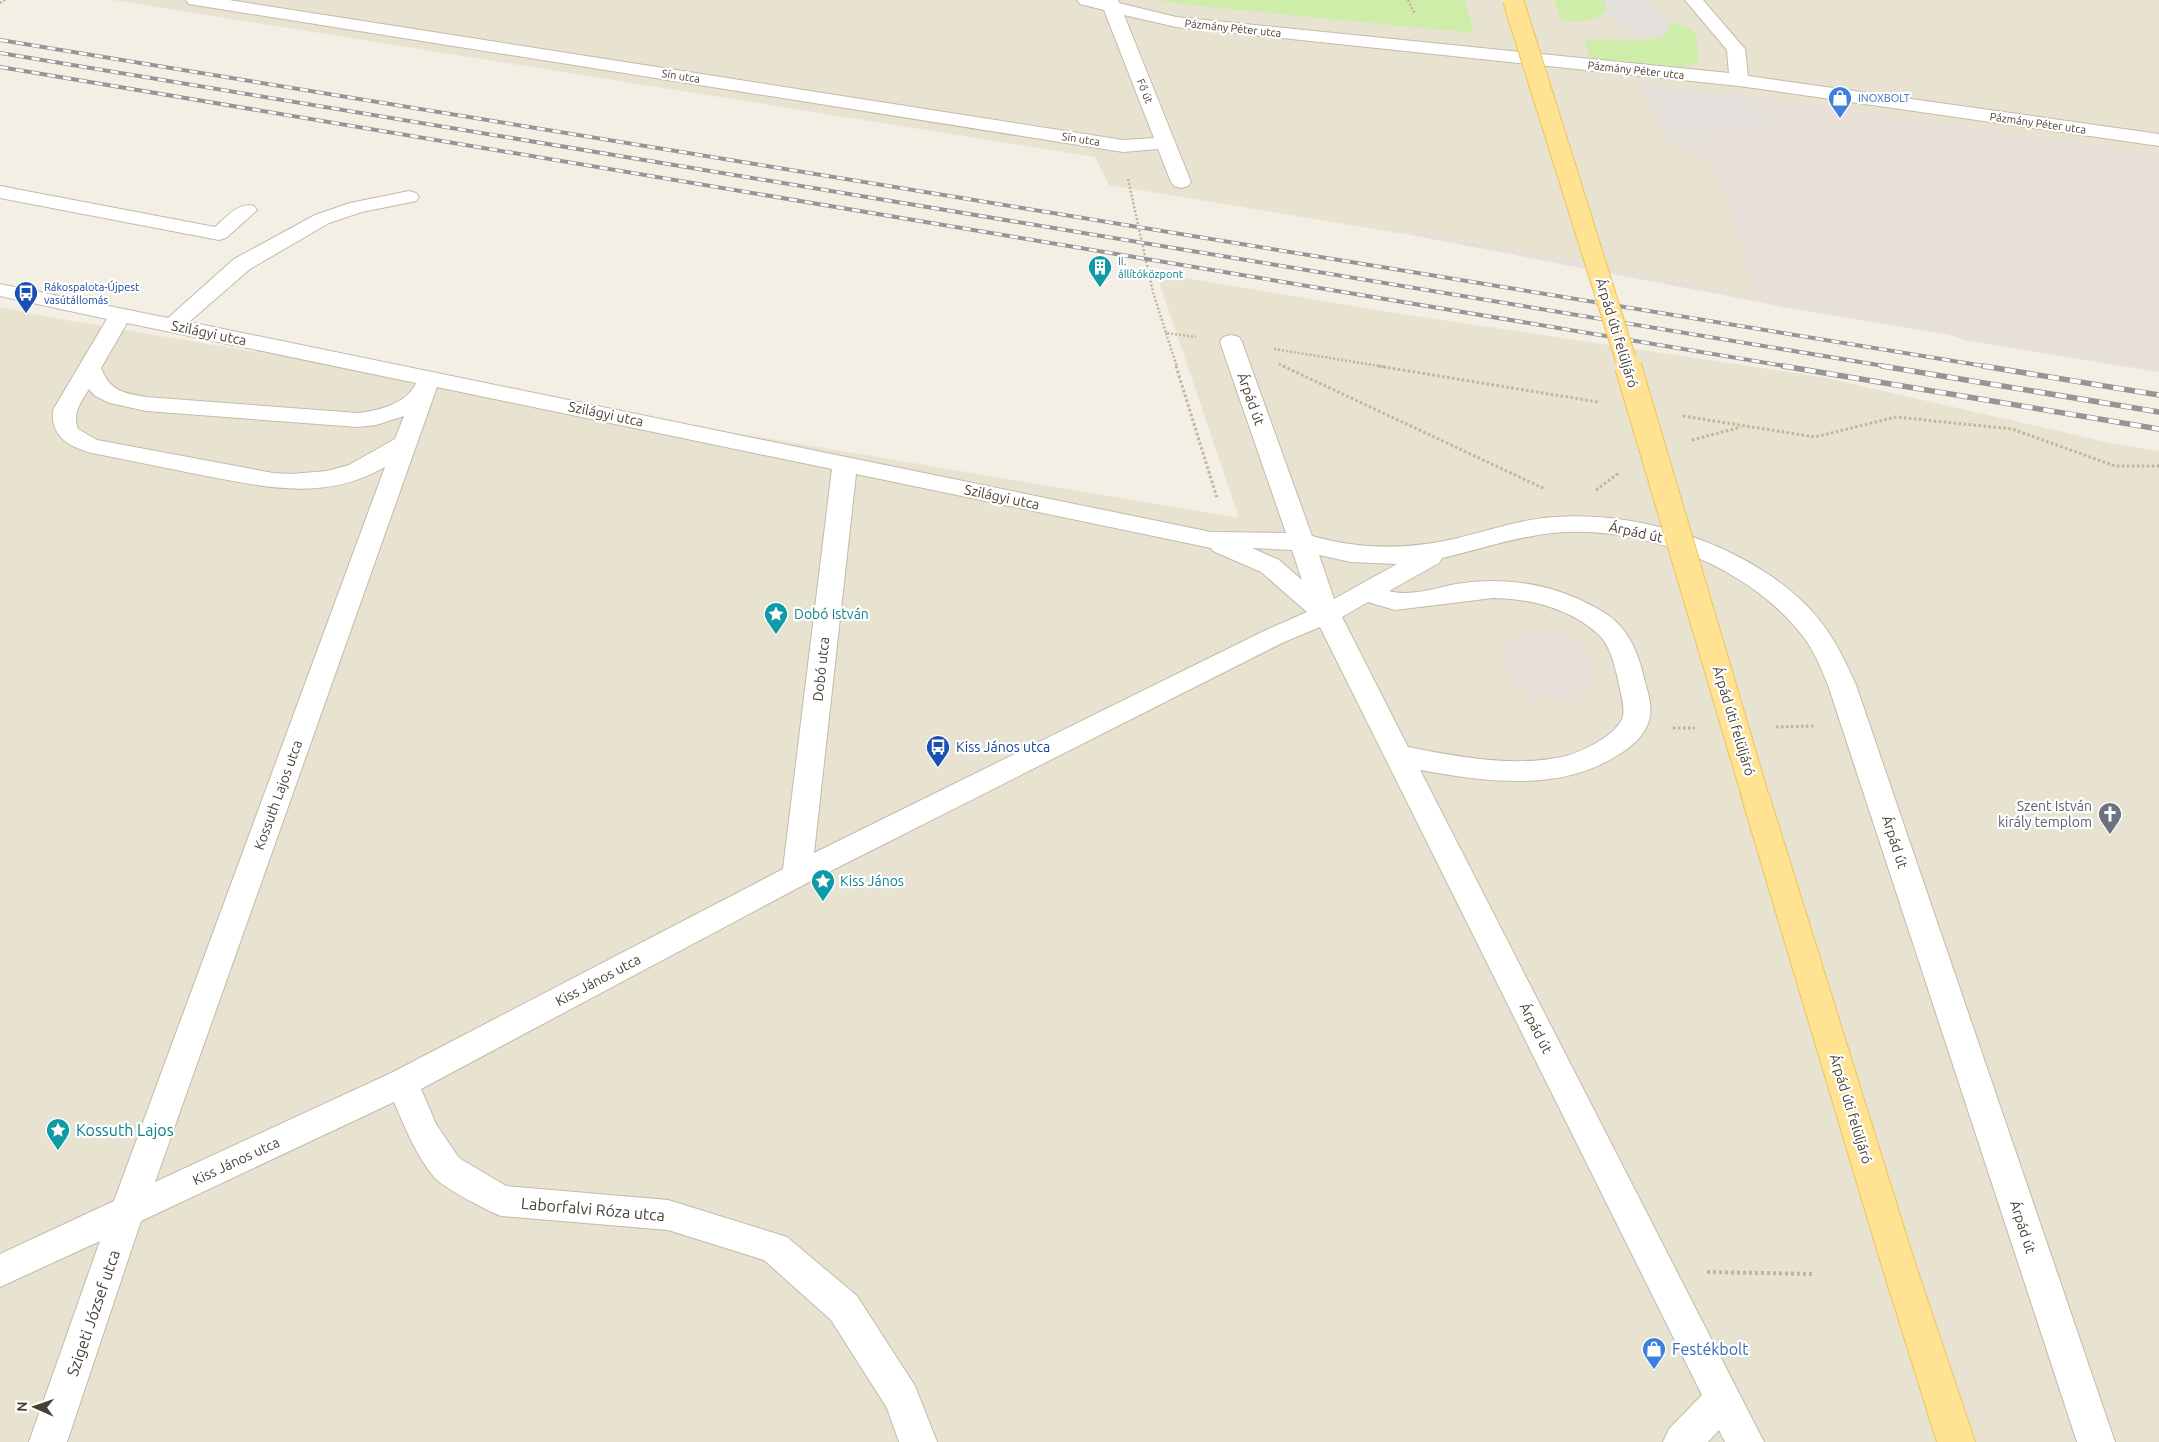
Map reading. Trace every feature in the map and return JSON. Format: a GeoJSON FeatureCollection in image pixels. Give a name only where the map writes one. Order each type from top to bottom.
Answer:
{"type":"FeatureCollection","features":[{"type":"Feature","properties":{"kind":"main road","name":"Árpád úti felüljáró"},"geometry":{"type":"LineString","coordinates":[[1513,0],[1633,383],[1755,795],[1897,1260],[1956,1442]]}},
{"type":"Feature","properties":{"kind":"street","name":"Sín utca"},"geometry":{"type":"LineString","coordinates":[[195,0],[240,3],[1123,146],[1166,143]]}},
{"type":"Feature","properties":{"kind":"street","name":"Pázmány Péter utca"},"geometry":{"type":"LineString","coordinates":[[1086,0],[1111,4],[1176,22],[1739,80],[2159,140]]}},
{"type":"Feature","properties":{"kind":"street"},"geometry":{"type":"LineString","coordinates":[[1694,0],[1736,49],[1739,80]]}},
{"type":"Feature","properties":{"kind":"street","name":"Fő út"},"geometry":{"type":"LineString","coordinates":[[1111,4],[1181,182]]}},
{"type":"Feature","properties":{"kind":"street"},"geometry":{"type":"LineString","coordinates":[[0,192],[219,234],[247,210]]}},
{"type":"Feature","properties":{"kind":"street"},"geometry":{"type":"LineString","coordinates":[[172,325],[242,264],[272,245],[322,219],[357,207],[409,197]]}},
{"type":"Feature","properties":{"kind":"street","name":"Szilágyi utca"},"geometry":{"type":"LineString","coordinates":[[0,290],[172,325],[425,386],[845,464],[1211,540],[1300,542]]}},
{"type":"Feature","properties":{"kind":"street"},"geometry":{"type":"LineString","coordinates":[[121,314],[65,410],[63,422],[66,430],[72,437],[92,446],[273,481],[290,482],[329,479],[348,475],[384,459],[404,444]]}},
{"type":"Feature","properties":{"kind":"street","name":"Árpád út"},"geometry":{"type":"LineString","coordinates":[[1231,342],[1327,614],[1745,1442]]}},
{"type":"Feature","properties":{"kind":"street"},"geometry":{"type":"LineString","coordinates":[[90,368],[93,381],[100,389],[110,395],[130,402],[358,420],[373,419],[399,411],[425,386]]}},
{"type":"Feature","properties":{"kind":"street","name":"Kossuth Lajos utca"},"geometry":{"type":"LineString","coordinates":[[127,1213],[425,386]]}},
{"type":"Feature","properties":{"kind":"street","name":"Dobó utca"},"geometry":{"type":"LineString","coordinates":[[797,875],[845,464]]}},
{"type":"Feature","properties":{"kind":"street","name":"Árpád út"},"geometry":{"type":"LineString","coordinates":[[1300,542],[1335,551],[1370,556],[1401,556],[1442,550],[1486,538],[1555,525],[1600,525],[1653,534],[1704,550],[1742,570],[1774,591],[1805,621],[1827,651],[1842,685],[2096,1442]]}},
{"type":"Feature","properties":{"kind":"street","name":"Szilágyi utca"},"geometry":{"type":"LineString","coordinates":[[1211,540],[1270,566],[1327,614]]}},
{"type":"Feature","properties":{"kind":"street","name":"Árpád út"},"geometry":{"type":"LineString","coordinates":[[1327,614],[1442,550]]}},
{"type":"Feature","properties":{"kind":"street"},"geometry":{"type":"LineString","coordinates":[[1367,592],[1394,601],[1493,589],[1534,593],[1568,605],[1602,623],[1622,644],[1639,707],[1633,728],[1616,744],[1610,749],[1572,765],[1535,772],[1453,766],[1400,756]]}},
{"type":"Feature","properties":{"kind":"street","name":"Kiss János utca"},"geometry":{"type":"LineString","coordinates":[[0,1271],[402,1084],[797,875],[1275,636],[1327,614]]}},
{"type":"Feature","properties":{"kind":"street","name":"Laborfalvi Róza utca"},"geometry":{"type":"LineString","coordinates":[[402,1084],[423,1132],[447,1168],[501,1201],[668,1215],[775,1248],[844,1308],[902,1399],[918,1442]]}},
{"type":"Feature","properties":{"kind":"street","name":"Szigeti József utca"},"geometry":{"type":"LineString","coordinates":[[48,1442],[127,1213]]}},
{"type":"Feature","properties":{"kind":"street"},"geometry":{"type":"LineString","coordinates":[[1682,1442],[1723,1400]]}},
{"type":"Feature","properties":{"kind":"path"},"geometry":{"type":"LineString","coordinates":[[0,4],[5,0]]}},
{"type":"Feature","properties":{"kind":"path"},"geometry":{"type":"LineString","coordinates":[[1127,176],[1153,292],[1217,498]]}},
{"type":"Feature","properties":{"kind":"path"},"geometry":{"type":"LineString","coordinates":[[1166,333],[1599,402]]}},
{"type":"Feature","properties":{"kind":"path"},"geometry":{"type":"LineString","coordinates":[[1231,342],[1546,490]]}},
{"type":"Feature","properties":{"kind":"path"},"geometry":{"type":"LineString","coordinates":[[1677,415],[1815,438],[1896,417],[2012,429],[2115,466],[2159,466]]}},
{"type":"Feature","properties":{"kind":"path"},"geometry":{"type":"LineString","coordinates":[[1702,1271],[1812,1274]]}},
{"type":"Feature","properties":{"kind":"shaded area"},"geometry":{"type":"Polygon","coordinates":[[[113,0],[2159,0],[2159,155],[1830,107],[1660,137],[1718,170],[1757,298],[1416,230],[1411,235],[1109,185],[1095,157],[113,0]]]}},
{"type":"Feature","properties":{"kind":"shaded area"},"geometry":{"type":"Polygon","coordinates":[[[1604,0],[1649,0],[1669,23],[1667,33],[1661,38],[1652,39],[1603,15],[1607,8],[1604,0]]]}},
{"type":"Feature","properties":{"kind":"shaded area"},"geometry":{"type":"Polygon","coordinates":[[[1638,83],[1830,107],[2159,155],[2159,372],[1964,340],[1950,335],[1789,308],[1411,235],[1416,230],[1756,297],[1718,170],[1660,137],[1638,83]]]}},
{"type":"Feature","properties":{"kind":"shaded area"},"geometry":{"type":"Polygon","coordinates":[[[1650,90],[1757,102],[1765,125],[1669,134],[1650,90]]]}},
{"type":"Feature","properties":{"kind":"shaded area"},"geometry":{"type":"Polygon","coordinates":[[[1156,273],[1389,312],[1822,377],[2115,444],[2159,451],[2159,1442],[0,1442],[0,307],[54,318],[1239,518],[1156,273]]]}},
{"type":"Feature","properties":{"kind":"shaded area"},"geometry":{"type":"Polygon","coordinates":[[[1520,629],[1565,631],[1567,642],[1583,643],[1594,689],[1580,690],[1582,701],[1532,699],[1526,689],[1511,687],[1503,640],[1521,640],[1520,629]]]}},
{"type":"Feature","properties":{"kind":"green space"},"geometry":{"type":"Polygon","coordinates":[[[1158,0],[1465,0],[1474,33],[1180,4],[1158,0]]]}},
{"type":"Feature","properties":{"kind":"green space"},"geometry":{"type":"Polygon","coordinates":[[[1554,0],[1604,0],[1607,8],[1598,17],[1587,21],[1561,21],[1554,0]]]}},
{"type":"Feature","properties":{"kind":"green space"},"geometry":{"type":"Polygon","coordinates":[[[1669,23],[1684,26],[1696,33],[1699,60],[1694,64],[1683,67],[1590,58],[1585,40],[1636,41],[1652,39],[1667,33],[1669,23]]]}},
{"type":"Feature","properties":{"kind":"railway"},"geometry":{"type":"LineString","coordinates":[[0,40],[1990,367]]}},
{"type":"Feature","properties":{"kind":"railway"},"geometry":{"type":"LineString","coordinates":[[0,53],[1890,367]]}},
{"type":"Feature","properties":{"kind":"railway"},"geometry":{"type":"LineString","coordinates":[[0,67],[1791,367]]}},
{"type":"Feature","properties":{"kind":"railway"},"geometry":{"type":"LineString","coordinates":[[1783,366],[2159,429]]}},
{"type":"Feature","properties":{"kind":"railway"},"geometry":{"type":"LineString","coordinates":[[1882,366],[2159,412]]}},
{"type":"Feature","properties":{"kind":"railway"},"geometry":{"type":"LineString","coordinates":[[1983,366],[2159,395]]}},
{"type":"Feature","properties":{"kind":"place","name":"INOXBOLT"},"geometry":{"type":"Point","coordinates":[1840,119]}},
{"type":"Feature","properties":{"kind":"place","name":"II. állítóközpont"},"geometry":{"type":"Point","coordinates":[1100,288]}},
{"type":"Feature","properties":{"kind":"place","name":"Rákospalota-Újpest vasútállomás"},"geometry":{"type":"Point","coordinates":[26,314]}},
{"type":"Feature","properties":{"kind":"place","name":"Dobó István"},"geometry":{"type":"Point","coordinates":[776,635]}},
{"type":"Feature","properties":{"kind":"place","name":"Kiss János utca"},"geometry":{"type":"Point","coordinates":[938,768]}},
{"type":"Feature","properties":{"kind":"place","name":"Szent István király templom"},"geometry":{"type":"Point","coordinates":[2110,835]}},
{"type":"Feature","properties":{"kind":"place","name":"Kiss János"},"geometry":{"type":"Point","coordinates":[823,902]}},
{"type":"Feature","properties":{"kind":"place","name":"Kossuth Lajos"},"geometry":{"type":"Point","coordinates":[58,1151]}},
{"type":"Feature","properties":{"kind":"place","name":"Festékbolt"},"geometry":{"type":"Point","coordinates":[1654,1370]}}]}
